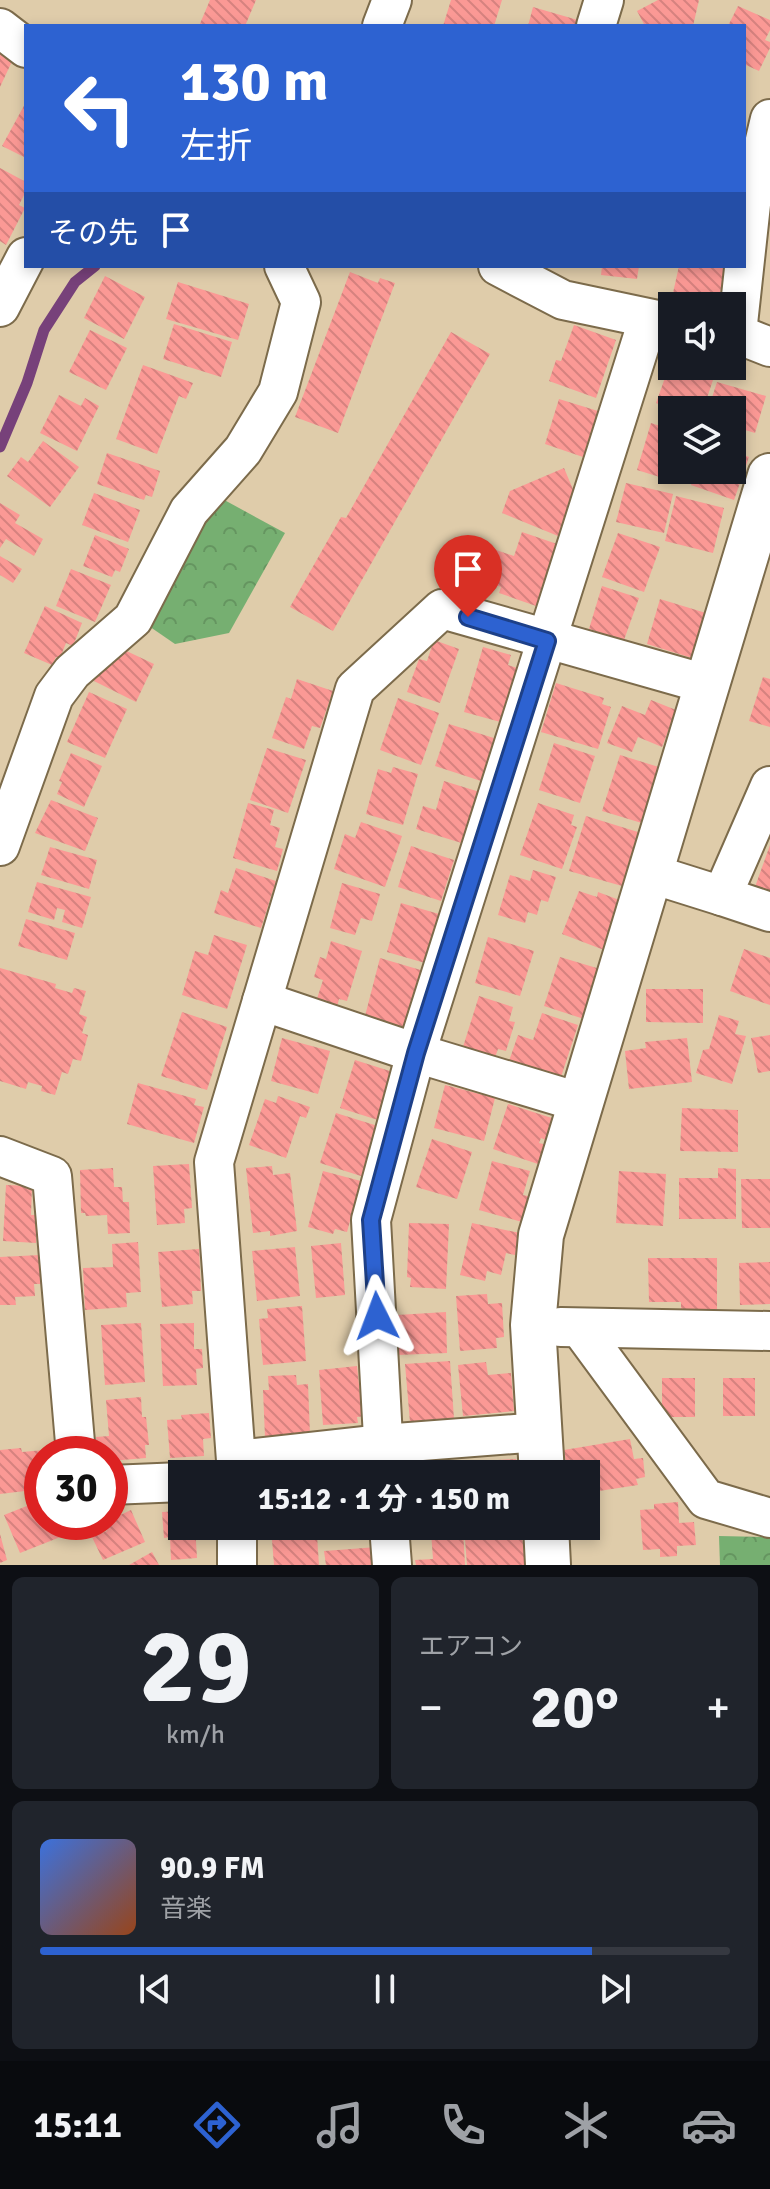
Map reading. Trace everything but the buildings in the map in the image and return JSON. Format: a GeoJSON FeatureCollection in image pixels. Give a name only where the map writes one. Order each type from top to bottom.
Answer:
{"type":"FeatureCollection","features":[{"type":"Feature","properties":{"kind":"street"},"geometry":{"type":"LineString","coordinates":[[383,24],[392,0]]}},
{"type":"Feature","properties":{"kind":"street"},"geometry":{"type":"LineString","coordinates":[[597,24],[604,0]]}},
{"type":"Feature","properties":{"kind":"street"},"geometry":{"type":"LineString","coordinates":[[0,28],[24,46]]}},
{"type":"Feature","properties":{"kind":"street"},"geometry":{"type":"LineString","coordinates":[[746,337],[752,195],[770,119]]}},
{"type":"Feature","properties":{"kind":"street"},"geometry":{"type":"LineString","coordinates":[[0,307],[24,261]]}},
{"type":"Feature","properties":{"kind":"street"},"geometry":{"type":"LineString","coordinates":[[0,846],[54,696],[72,672],[133,619],[189,511],[243,450],[278,392],[301,302],[285,268]]}},
{"type":"Feature","properties":{"kind":"street"},"geometry":{"type":"LineString","coordinates":[[506,268],[563,283],[658,321]]}},
{"type":"Feature","properties":{"kind":"street"},"geometry":{"type":"LineString","coordinates":[[658,328],[547,641],[416,1053],[371,1220],[384,1459],[541,1453],[533,1325],[541,1235],[770,476]]}},
{"type":"Feature","properties":{"kind":"street"},"geometry":{"type":"LineString","coordinates":[[235,1460],[214,1162],[355,689],[442,609],[706,684]]}},
{"type":"Feature","properties":{"kind":"street"},"geometry":{"type":"LineString","coordinates":[[722,896],[770,786]]}},
{"type":"Feature","properties":{"kind":"street"},"geometry":{"type":"LineString","coordinates":[[652,874],[770,912]]}},
{"type":"Feature","properties":{"kind":"street"},"geometry":{"type":"LineString","coordinates":[[262,1001],[416,1053],[582,1103]]}},
{"type":"Feature","properties":{"kind":"street"},"geometry":{"type":"LineString","coordinates":[[0,1156],[52,1176],[74,1436]]}},
{"type":"Feature","properties":{"kind":"street"},"geometry":{"type":"LineString","coordinates":[[533,1325],[770,1331]]}},
{"type":"Feature","properties":{"kind":"street"},"geometry":{"type":"LineString","coordinates":[[580,1328],[706,1499],[770,1518]]}},
{"type":"Feature","properties":{"kind":"street"},"geometry":{"type":"LineString","coordinates":[[128,1484],[168,1483]]}},
{"type":"Feature","properties":{"kind":"street"},"geometry":{"type":"LineString","coordinates":[[237,1540],[237,1565]]}},
{"type":"Feature","properties":{"kind":"street"},"geometry":{"type":"LineString","coordinates":[[390,1540],[392,1565]]}},
{"type":"Feature","properties":{"kind":"street"},"geometry":{"type":"LineString","coordinates":[[547,1540],[548,1565]]}},
{"type":"Feature","properties":{"kind":"green space"},"geometry":{"type":"Polygon","coordinates":[[[217,496],[285,533],[229,633],[175,644],[143,622],[217,496]]]}},
{"type":"Feature","properties":{"kind":"green space"},"geometry":{"type":"Polygon","coordinates":[[[719,1536],[770,1537],[770,1565],[720,1565],[719,1536]]]}},
{"type":"Feature","properties":{"kind":"waterway"},"geometry":{"type":"LineString","coordinates":[[0,447],[27,383],[44,330],[75,282],[92,268]]}},
{"type":"Feature","properties":{"kind":"route"},"geometry":{"type":"LineString","coordinates":[[377,1316],[371,1220],[416,1053],[547,641],[468,617]]}}]}
